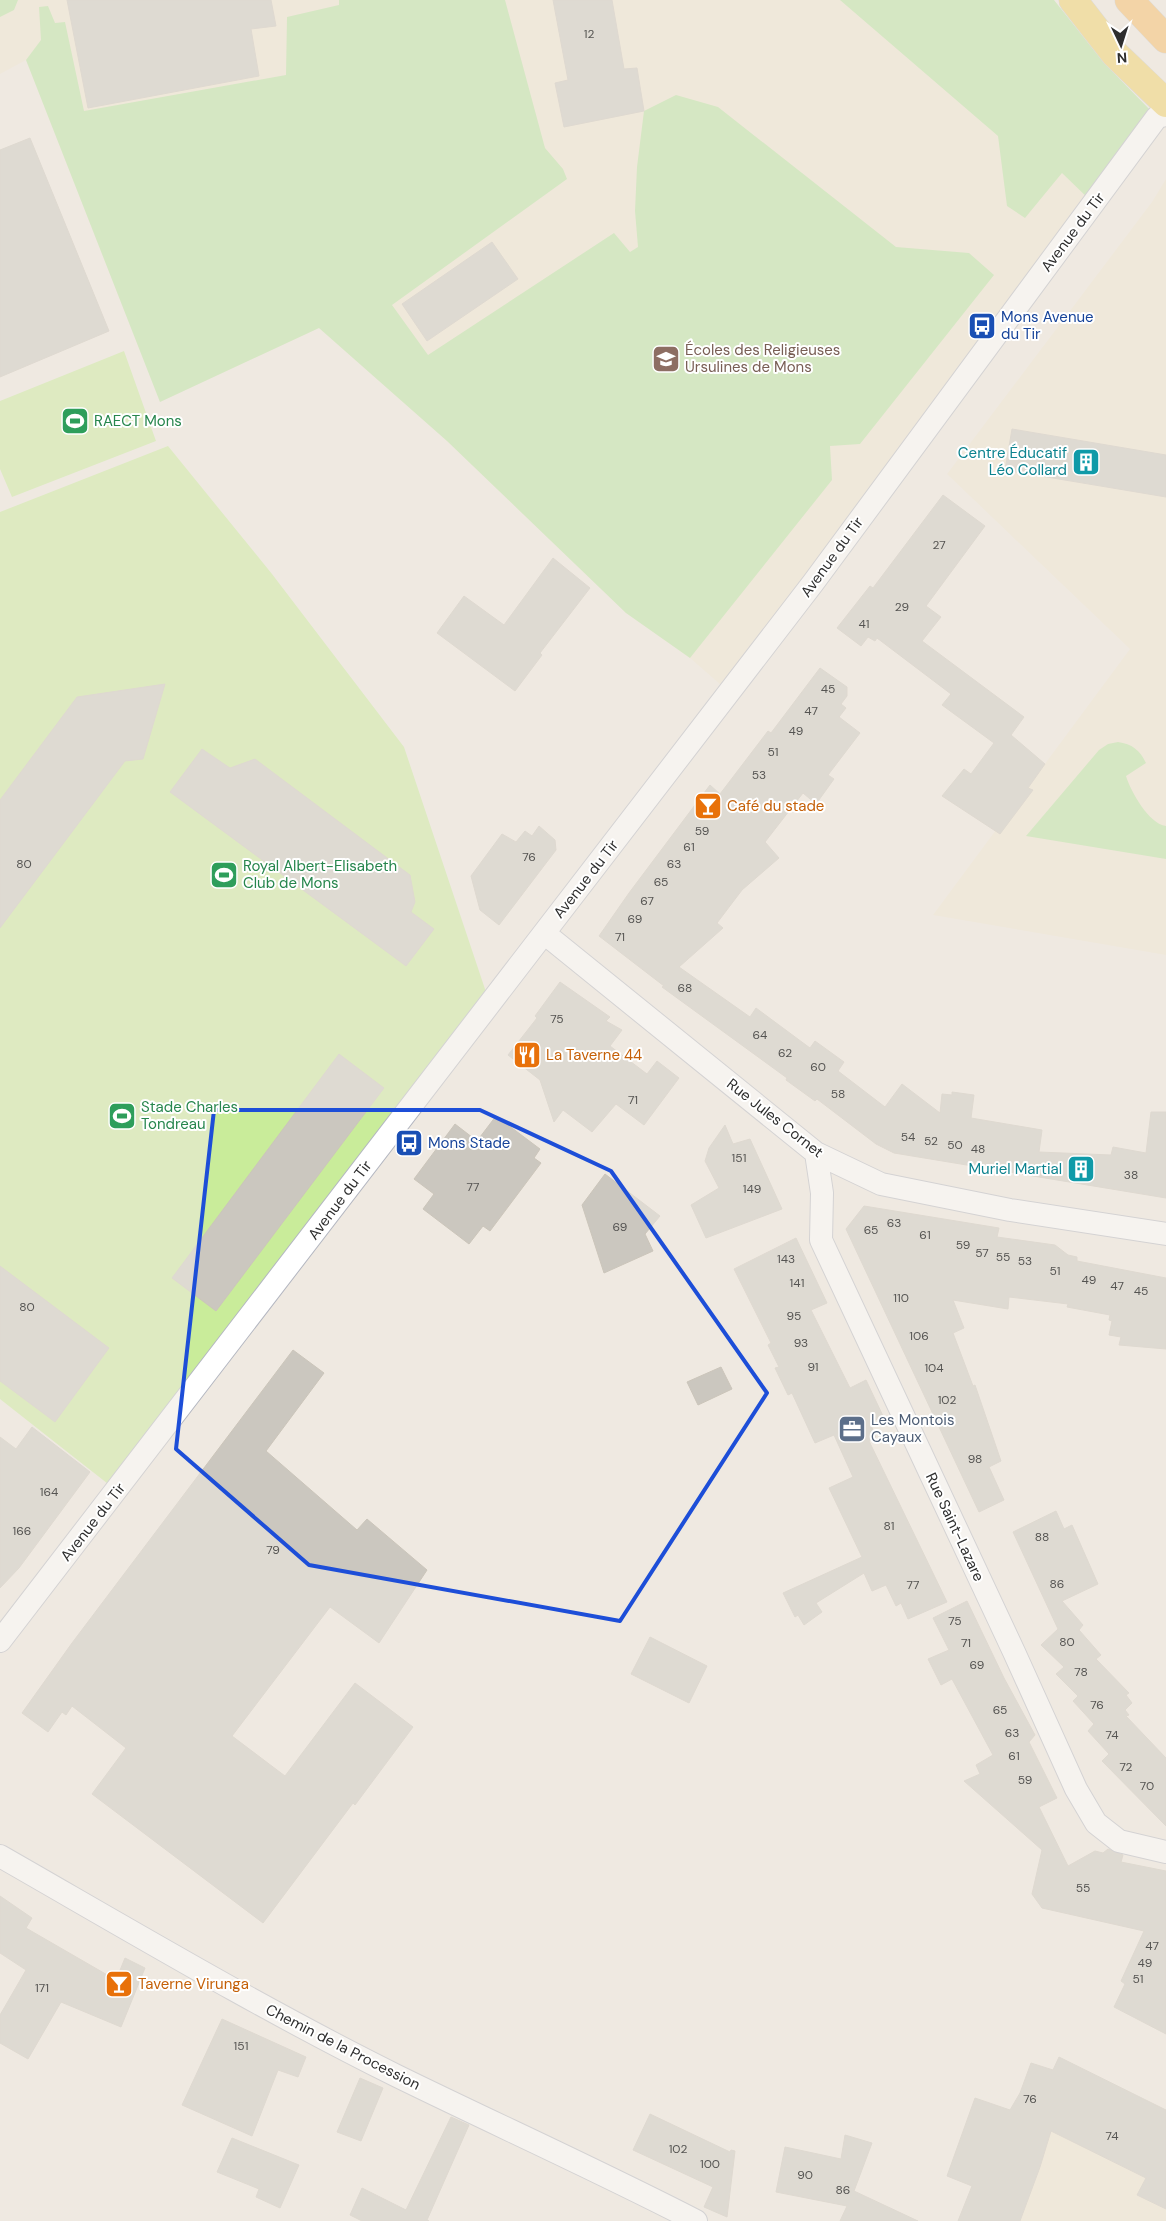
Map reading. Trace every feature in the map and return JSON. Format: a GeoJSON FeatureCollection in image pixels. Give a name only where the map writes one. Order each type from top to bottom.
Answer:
{"type":"FeatureCollection","features":[{"type":"Feature","properties":{"kind":"highway"},"geometry":{"type":"LineString","coordinates":[[1129,0],[1166,39]]}},
{"type":"Feature","properties":{"kind":"main road"},"geometry":{"type":"LineString","coordinates":[[1073,0],[1115,54],[1166,104]]}},
{"type":"Feature","properties":{"kind":"street","name":"Avenue du Tir"},"geometry":{"type":"LineString","coordinates":[[0,1641],[813,583],[1157,117],[1166,114]]}},
{"type":"Feature","properties":{"kind":"street","name":"Rue Jules Cornet"},"geometry":{"type":"LineString","coordinates":[[544,933],[816,1153],[881,1184],[1010,1210],[1166,1234]]}},
{"type":"Feature","properties":{"kind":"street","name":"Rue Saint-Lazare"},"geometry":{"type":"LineString","coordinates":[[816,1153],[822,1193],[820,1240],[1014,1652],[1076,1789],[1096,1823],[1119,1841],[1166,1852]]}},
{"type":"Feature","properties":{"kind":"street","name":"Chemin de la Procession"},"geometry":{"type":"LineString","coordinates":[[0,1856],[246,1998],[398,2076],[608,2176],[696,2221]]}},
{"type":"Feature","properties":{"kind":"highlighted area"},"geometry":{"type":"Polygon","coordinates":[[[214,1110],[480,1110],[611,1171],[767,1393],[620,1621],[309,1565],[176,1449],[214,1110]]]}},
{"type":"Feature","properties":{"kind":"shaded area","name":"Écoles des Religieuses Ursulines de Mons"},"geometry":{"type":"Polygon","coordinates":[[[0,0],[889,0],[1094,204],[729,692],[690,658],[626,613],[447,441],[319,328],[160,402],[26,60],[0,74],[0,0]]]}},
{"type":"Feature","properties":{"kind":"shaded area"},"geometry":{"type":"Polygon","coordinates":[[[1166,179],[1166,955],[933,915],[1130,649],[947,474],[1152,202],[1166,179]]]}},
{"type":"Feature","properties":{"kind":"shaded area"},"geometry":{"type":"Polygon","coordinates":[[[1050,2088],[1166,2192],[1166,2221],[996,2221],[1050,2088]]]}},
{"type":"Feature","properties":{"kind":"green space"},"geometry":{"type":"Polygon","coordinates":[[[0,0],[18,0],[14,10],[0,17],[0,0]]]}},
{"type":"Feature","properties":{"kind":"green space","name":"Écoles des Religieuses Ursulines de Mons"},"geometry":{"type":"Polygon","coordinates":[[[339,0],[505,0],[545,148],[563,169],[567,179],[392,305],[428,355],[614,233],[630,252],[638,247],[635,211],[637,167],[644,111],[676,95],[718,107],[896,247],[969,253],[994,275],[860,444],[830,446],[832,480],[690,658],[626,613],[447,441],[319,328],[160,402],[26,60],[41,40],[39,7],[48,6],[55,23],[65,22],[84,111],[286,75],[287,17],[339,5],[339,0]]]}},
{"type":"Feature","properties":{"kind":"green space"},"geometry":{"type":"Polygon","coordinates":[[[840,0],[1054,0],[1104,63],[1157,117],[1094,204],[1062,173],[1025,218],[1007,206],[998,136],[840,0]]]}},
{"type":"Feature","properties":{"kind":"green space","name":"RAECT Mons"},"geometry":{"type":"Polygon","coordinates":[[[124,351],[156,441],[12,497],[0,469],[0,401],[124,351]]]}},
{"type":"Feature","properties":{"kind":"green space","name":"Royal Albert-Elisabeth Club de Mons"},"geometry":{"type":"Polygon","coordinates":[[[168,446],[272,574],[404,747],[490,1004],[117,1491],[0,1399],[0,512],[168,446]]]}},
{"type":"Feature","properties":{"kind":"green space"},"geometry":{"type":"Polygon","coordinates":[[[1118,742],[1135,748],[1146,763],[1126,776],[1136,798],[1147,814],[1153,820],[1166,826],[1166,859],[1026,836],[1099,750],[1108,744],[1118,742]]]}},
{"type":"Feature","properties":{"kind":"building"},"geometry":{"type":"Polygon","coordinates":[[[67,0],[271,0],[276,26],[251,29],[259,76],[88,108],[67,0]]]}},
{"type":"Feature","properties":{"kind":"building"},"geometry":{"type":"Polygon","coordinates":[[[553,0],[612,0],[624,69],[637,68],[644,111],[564,127],[555,83],[568,80],[553,0]]]}},
{"type":"Feature","properties":{"kind":"building"},"geometry":{"type":"Polygon","coordinates":[[[30,138],[109,331],[0,377],[0,150],[30,138]]]}},
{"type":"Feature","properties":{"kind":"building"},"geometry":{"type":"Polygon","coordinates":[[[492,242],[518,279],[427,341],[402,304],[492,242]]]}},
{"type":"Feature","properties":{"kind":"building","name":"Centre Éducatif Léo Collard"},"geometry":{"type":"Polygon","coordinates":[[[1012,429],[1166,455],[1166,497],[1005,470],[1012,429]]]}},
{"type":"Feature","properties":{"kind":"building"},"geometry":{"type":"Polygon","coordinates":[[[943,495],[985,526],[926,606],[941,617],[922,641],[1024,717],[1011,735],[1045,764],[1028,788],[1033,790],[1000,834],[942,796],[964,769],[971,774],[994,743],[942,705],[951,694],[877,638],[875,641],[868,637],[861,646],[837,628],[870,586],[873,588],[943,495]]]}},
{"type":"Feature","properties":{"kind":"building"},"geometry":{"type":"Polygon","coordinates":[[[553,558],[590,588],[540,653],[542,655],[515,691],[437,633],[464,596],[504,625],[553,558]]]}},
{"type":"Feature","properties":{"kind":"building"},"geometry":{"type":"Polygon","coordinates":[[[820,668],[847,687],[847,696],[841,704],[846,708],[839,717],[860,733],[828,775],[834,779],[816,804],[803,793],[765,842],[779,858],[742,890],[717,923],[723,928],[679,967],[750,1017],[756,1008],[810,1048],[815,1041],[844,1062],[838,1071],[885,1107],[902,1084],[940,1113],[942,1094],[952,1095],[952,1092],[974,1095],[971,1118],[1042,1130],[1039,1152],[1111,1155],[1113,1147],[1146,1153],[1151,1112],[1166,1112],[1166,1198],[894,1153],[876,1144],[817,1099],[815,1101],[786,1080],[787,1078],[662,987],[664,986],[599,936],[710,785],[720,794],[768,731],[771,733],[820,668]]]}},
{"type":"Feature","properties":{"kind":"building"},"geometry":{"type":"Polygon","coordinates":[[[165,684],[143,759],[125,761],[0,928],[0,800],[77,697],[165,684]]]}},
{"type":"Feature","properties":{"kind":"building"},"geometry":{"type":"Polygon","coordinates":[[[202,749],[230,768],[255,759],[410,875],[415,902],[411,912],[434,929],[406,966],[170,792],[202,749]]]}},
{"type":"Feature","properties":{"kind":"building"},"geometry":{"type":"Polygon","coordinates":[[[539,826],[555,840],[556,850],[499,925],[480,910],[471,876],[502,834],[516,842],[525,831],[532,836],[539,826]]]}},
{"type":"Feature","properties":{"kind":"building"},"geometry":{"type":"Polygon","coordinates":[[[560,982],[610,1017],[606,1021],[622,1030],[610,1046],[647,1074],[657,1061],[679,1078],[644,1125],[616,1104],[592,1132],[563,1110],[554,1122],[540,1080],[508,1055],[537,1018],[535,1016],[560,982]]]}},
{"type":"Feature","properties":{"kind":"building"},"geometry":{"type":"Polygon","coordinates":[[[339,1054],[384,1088],[216,1311],[172,1278],[339,1054]]]}},
{"type":"Feature","properties":{"kind":"building"},"geometry":{"type":"Polygon","coordinates":[[[496,1116],[540,1149],[534,1158],[541,1163],[490,1231],[483,1226],[469,1244],[423,1209],[434,1194],[414,1179],[455,1124],[477,1141],[496,1116]]]}},
{"type":"Feature","properties":{"kind":"building"},"geometry":{"type":"Polygon","coordinates":[[[725,1125],[733,1144],[750,1139],[782,1209],[706,1238],[691,1205],[719,1188],[705,1161],[709,1148],[725,1125]]]}},
{"type":"Feature","properties":{"kind":"building"},"geometry":{"type":"Polygon","coordinates":[[[605,1174],[660,1216],[645,1234],[653,1251],[604,1273],[582,1205],[605,1174]]]}},
{"type":"Feature","properties":{"kind":"building"},"geometry":{"type":"Polygon","coordinates":[[[864,1206],[999,1228],[997,1237],[1055,1245],[1068,1255],[1077,1257],[1077,1261],[1166,1278],[1166,1349],[1119,1345],[1121,1337],[1109,1335],[1112,1321],[1109,1320],[1110,1315],[1067,1307],[1068,1304],[1009,1297],[1008,1309],[953,1300],[964,1328],[953,1333],[973,1386],[975,1385],[1001,1461],[989,1467],[1004,1500],[979,1512],[846,1229],[864,1206]]]}},
{"type":"Feature","properties":{"kind":"building"},"geometry":{"type":"Polygon","coordinates":[[[796,1238],[827,1303],[811,1310],[850,1388],[866,1380],[883,1416],[870,1423],[876,1437],[869,1441],[947,1602],[908,1619],[901,1603],[896,1606],[886,1585],[872,1591],[864,1573],[816,1603],[822,1612],[804,1625],[798,1615],[795,1617],[783,1593],[862,1557],[829,1488],[853,1477],[834,1435],[815,1443],[792,1393],[788,1395],[775,1368],[779,1367],[768,1345],[771,1343],[734,1269],[796,1238]]]}},
{"type":"Feature","properties":{"kind":"building"},"geometry":{"type":"Polygon","coordinates":[[[0,1266],[109,1348],[55,1422],[0,1381],[0,1266]]]}},
{"type":"Feature","properties":{"kind":"building"},"geometry":{"type":"Polygon","coordinates":[[[293,1350],[324,1373],[266,1451],[357,1530],[367,1519],[427,1570],[379,1643],[330,1607],[232,1736],[285,1776],[355,1683],[413,1727],[263,1923],[92,1794],[126,1748],[72,1706],[66,1715],[62,1712],[48,1732],[22,1713],[72,1643],[293,1350]]]}},
{"type":"Feature","properties":{"kind":"building"},"geometry":{"type":"Polygon","coordinates":[[[721,1367],[732,1389],[698,1405],[687,1382],[721,1367]]]}},
{"type":"Feature","properties":{"kind":"building"},"geometry":{"type":"Polygon","coordinates":[[[32,1427],[90,1472],[19,1568],[0,1588],[0,1437],[16,1449],[32,1427]]]}},
{"type":"Feature","properties":{"kind":"building"},"geometry":{"type":"Polygon","coordinates":[[[1056,1511],[1064,1529],[1072,1525],[1098,1584],[1062,1601],[1083,1625],[1079,1630],[1101,1655],[1096,1659],[1129,1693],[1126,1695],[1132,1703],[1125,1710],[1129,1715],[1126,1716],[1166,1758],[1166,1826],[1102,1761],[1109,1754],[1088,1731],[1094,1724],[1073,1701],[1078,1696],[1056,1674],[1064,1667],[1041,1645],[1058,1629],[1013,1532],[1056,1511]]]}},
{"type":"Feature","properties":{"kind":"building"},"geometry":{"type":"Polygon","coordinates":[[[967,1601],[1004,1678],[1035,1735],[1029,1742],[1057,1798],[1039,1807],[1068,1866],[1095,1851],[1103,1853],[1108,1849],[1123,1855],[1121,1862],[1166,1871],[1166,2034],[1114,2007],[1125,1984],[1121,1981],[1144,1931],[1042,1908],[1032,1894],[1042,1850],[964,1781],[980,1774],[976,1765],[993,1755],[952,1679],[941,1685],[928,1659],[949,1650],[933,1618],[967,1601]]]}},
{"type":"Feature","properties":{"kind":"building"},"geometry":{"type":"Polygon","coordinates":[[[650,1637],[707,1666],[689,1703],[631,1674],[650,1637]]]}},
{"type":"Feature","properties":{"kind":"building"},"geometry":{"type":"Polygon","coordinates":[[[0,1896],[32,1918],[26,1928],[116,1980],[125,1958],[145,1968],[121,2027],[61,2002],[28,2059],[0,2043],[0,2015],[26,1970],[0,1953],[0,1896]]]}},
{"type":"Feature","properties":{"kind":"building"},"geometry":{"type":"Polygon","coordinates":[[[222,2019],[306,2057],[298,2077],[278,2070],[252,2136],[182,2105],[222,2019]]]}},
{"type":"Feature","properties":{"kind":"building"},"geometry":{"type":"Polygon","coordinates":[[[1059,2057],[1166,2110],[1166,2209],[1137,2195],[1146,2178],[1051,2131],[1020,2221],[958,2221],[972,2186],[947,2176],[975,2098],[1010,2110],[1020,2093],[1031,2063],[1053,2070],[1059,2057]]]}},
{"type":"Feature","properties":{"kind":"building"},"geometry":{"type":"Polygon","coordinates":[[[360,2078],[383,2088],[361,2141],[337,2132],[360,2078]]]}},
{"type":"Feature","properties":{"kind":"building"},"geometry":{"type":"Polygon","coordinates":[[[650,2114],[730,2152],[731,2150],[735,2151],[727,2217],[704,2207],[713,2187],[633,2150],[650,2114]]]}},
{"type":"Feature","properties":{"kind":"building"},"geometry":{"type":"Polygon","coordinates":[[[451,2117],[469,2125],[427,2220],[429,2221],[362,2221],[350,2215],[362,2188],[406,2210],[451,2117]]]}},
{"type":"Feature","properties":{"kind":"building"},"geometry":{"type":"Polygon","coordinates":[[[845,2135],[872,2143],[854,2191],[918,2221],[840,2221],[847,2206],[776,2192],[785,2147],[841,2159],[845,2135]]]}},
{"type":"Feature","properties":{"kind":"building"},"geometry":{"type":"Polygon","coordinates":[[[232,2138],[299,2165],[280,2208],[256,2197],[259,2189],[217,2172],[232,2138]]]}},
{"type":"Feature","properties":{"kind":"place","name":"Mons Avenue du Tir"},"geometry":{"type":"Point","coordinates":[982,326]}},
{"type":"Feature","properties":{"kind":"place","name":"Écoles des Religieuses Ursulines de Mons"},"geometry":{"type":"Point","coordinates":[666,359]}},
{"type":"Feature","properties":{"kind":"place","name":"RAECT Mons"},"geometry":{"type":"Point","coordinates":[75,421]}},
{"type":"Feature","properties":{"kind":"place","name":"Centre Éducatif Léo Collard"},"geometry":{"type":"Point","coordinates":[1086,462]}},
{"type":"Feature","properties":{"kind":"place","name":"Café du stade"},"geometry":{"type":"Point","coordinates":[708,806]}},
{"type":"Feature","properties":{"kind":"place","name":"Royal Albert-Elisabeth Club de Mons"},"geometry":{"type":"Point","coordinates":[224,875]}},
{"type":"Feature","properties":{"kind":"place","name":"La Taverne 44"},"geometry":{"type":"Point","coordinates":[527,1055]}},
{"type":"Feature","properties":{"kind":"place","name":"Stade Charles Tondreau"},"geometry":{"type":"Point","coordinates":[122,1116]}},
{"type":"Feature","properties":{"kind":"place","name":"Mons Stade"},"geometry":{"type":"Point","coordinates":[409,1143]}},
{"type":"Feature","properties":{"kind":"place","name":"Muriel Martial"},"geometry":{"type":"Point","coordinates":[1081,1169]}},
{"type":"Feature","properties":{"kind":"place","name":"Les Montois Cayaux"},"geometry":{"type":"Point","coordinates":[852,1429]}},
{"type":"Feature","properties":{"kind":"place","name":"Taverne Virunga"},"geometry":{"type":"Point","coordinates":[119,1984]}}]}
